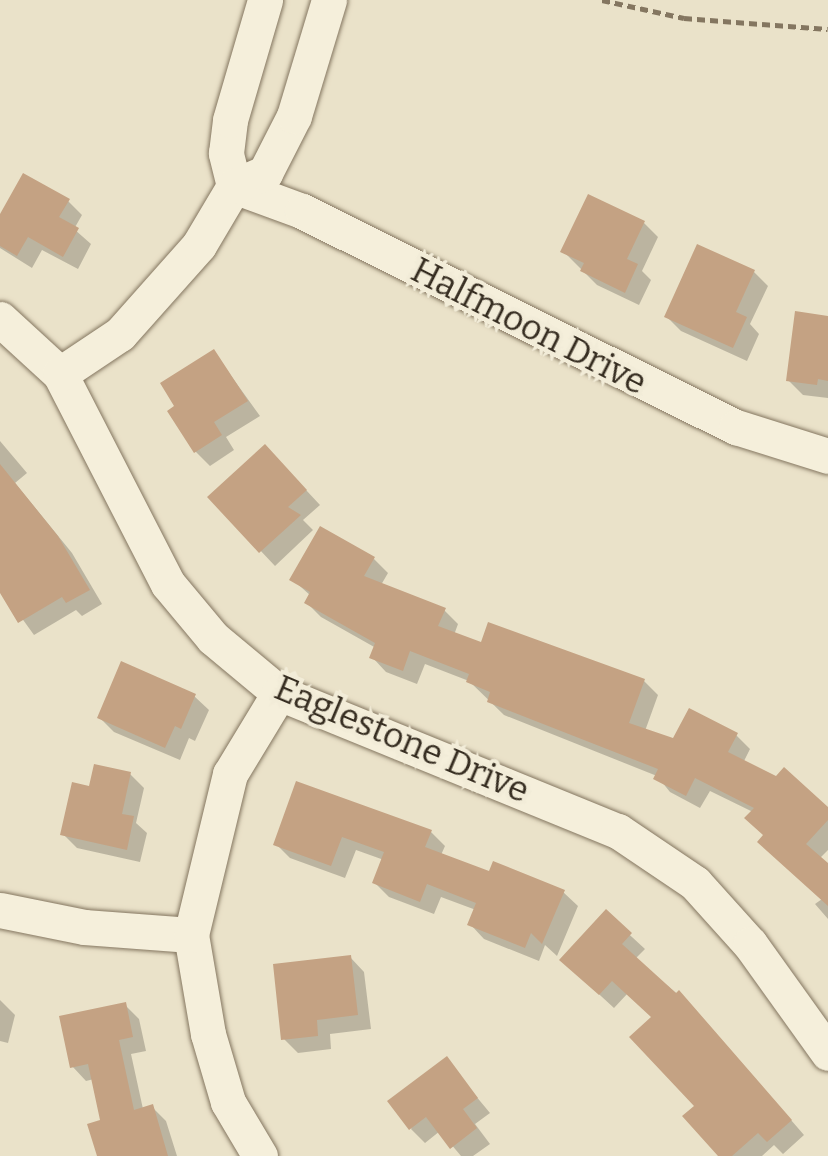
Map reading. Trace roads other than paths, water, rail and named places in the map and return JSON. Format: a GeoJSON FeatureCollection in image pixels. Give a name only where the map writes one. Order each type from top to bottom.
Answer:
{"type":"FeatureCollection","features":[{"type":"Feature","properties":{"kind":"street"},"geometry":{"type":"LineString","coordinates":[[234,186],[226,152],[230,120],[265,0]]}},
{"type":"Feature","properties":{"kind":"street"},"geometry":{"type":"LineString","coordinates":[[60,374],[120,334],[164,290],[199,244],[234,186],[264,173],[294,116],[328,0]]}},
{"type":"Feature","properties":{"kind":"street","name":"Halfmoon Drive"},"geometry":{"type":"LineString","coordinates":[[234,186],[302,211],[736,427],[828,456]]}},
{"type":"Feature","properties":{"kind":"street","name":"Eaglestone Drive"},"geometry":{"type":"LineString","coordinates":[[0,318],[60,374],[168,584],[213,638],[279,693],[618,830],[694,884],[750,944],[828,1054]]}},
{"type":"Feature","properties":{"kind":"street"},"geometry":{"type":"LineString","coordinates":[[260,1156],[228,1102],[208,1034],[191,935],[230,774],[279,693]]}},
{"type":"Feature","properties":{"kind":"street"},"geometry":{"type":"LineString","coordinates":[[0,910],[84,927],[191,935]]}}]}
